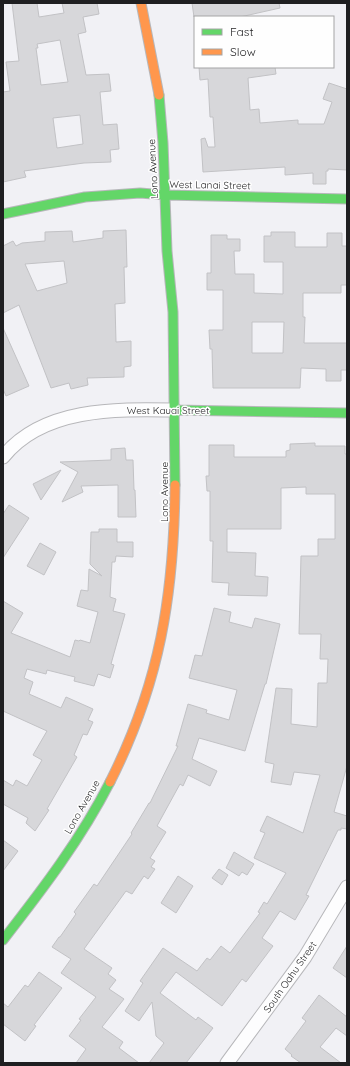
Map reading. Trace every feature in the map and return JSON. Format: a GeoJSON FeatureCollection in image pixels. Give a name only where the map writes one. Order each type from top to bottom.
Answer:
{"type":"FeatureCollection","features":[{"type":"Feature","properties":{"kind":"street","name":"Lono Avenue"},"geometry":{"type":"LineString","coordinates":[[3,940],[57,868],[92,816],[125,753],[147,694],[164,630],[173,569],[176,524],[172,309],[168,272],[159,99],[141,3]]}},
{"type":"Feature","properties":{"kind":"street","name":"West Lanai Street"},"geometry":{"type":"LineString","coordinates":[[3,214],[85,197],[140,193],[165,195],[347,199]]}},
{"type":"Feature","properties":{"kind":"street","name":"West Kauai Street"},"geometry":{"type":"LineString","coordinates":[[3,457],[10,448],[39,428],[62,418],[106,411],[175,410],[347,413]]}},
{"type":"Feature","properties":{"kind":"street","name":"South Oahu Street"},"geometry":{"type":"LineString","coordinates":[[227,1063],[306,957],[347,887]]}},
{"type":"Feature","properties":{"kind":"building"},"geometry":{"type":"Polygon","coordinates":[[[12,3],[37,3],[39,17],[64,13],[62,3],[97,3],[99,14],[83,17],[86,32],[78,34],[86,75],[109,74],[111,91],[100,92],[103,125],[117,124],[119,149],[110,150],[111,162],[84,163],[24,171],[26,177],[3,182],[3,92],[10,91],[6,62],[19,61],[12,3]],[[60,40],[37,44],[38,48],[36,48],[41,85],[68,82],[60,40]],[[80,115],[53,118],[57,148],[83,144],[80,115]]]}},
{"type":"Feature","properties":{"kind":"building"},"geometry":{"type":"Polygon","coordinates":[[[192,3],[279,3],[280,8],[244,16],[194,17],[192,3]]]}},
{"type":"Feature","properties":{"kind":"building"},"geometry":{"type":"Polygon","coordinates":[[[199,68],[275,68],[276,74],[248,78],[250,110],[259,109],[260,123],[298,120],[298,124],[324,124],[332,102],[323,99],[329,83],[347,89],[347,170],[328,169],[328,171],[326,171],[326,184],[313,184],[313,173],[285,175],[285,167],[203,172],[201,139],[205,138],[208,147],[215,147],[213,117],[210,117],[208,79],[200,80],[199,68]]]}},
{"type":"Feature","properties":{"kind":"building"},"geometry":{"type":"Polygon","coordinates":[[[126,230],[127,267],[124,267],[125,303],[115,304],[116,342],[131,341],[131,366],[124,367],[124,377],[87,378],[88,385],[71,389],[69,383],[51,388],[19,305],[3,313],[3,246],[13,241],[16,246],[22,243],[45,241],[45,232],[72,231],[73,242],[103,238],[103,231],[126,230]],[[64,261],[25,264],[37,291],[67,283],[64,261]]]}},
{"type":"Feature","properties":{"kind":"building"},"geometry":{"type":"Polygon","coordinates":[[[271,232],[295,232],[295,247],[327,247],[327,233],[342,233],[342,246],[347,246],[347,285],[341,285],[341,293],[303,293],[303,317],[305,317],[304,343],[347,343],[347,370],[341,370],[341,381],[326,381],[326,369],[301,368],[300,388],[213,388],[212,349],[210,349],[209,330],[223,330],[223,290],[207,290],[207,273],[211,273],[211,235],[227,235],[227,239],[240,239],[240,251],[234,251],[235,274],[254,274],[254,293],[283,294],[283,262],[264,262],[264,236],[271,236],[271,232]],[[252,322],[252,353],[283,353],[284,322],[252,322]]]}},
{"type":"Feature","properties":{"kind":"building"},"geometry":{"type":"Polygon","coordinates":[[[3,328],[29,386],[6,396],[3,389],[3,328]]]}},
{"type":"Feature","properties":{"kind":"building"},"geometry":{"type":"Polygon","coordinates":[[[315,443],[315,446],[345,446],[345,454],[347,454],[347,766],[334,812],[347,816],[347,829],[341,828],[341,830],[338,830],[306,895],[309,896],[295,920],[280,911],[262,938],[273,946],[246,982],[242,979],[222,1006],[176,972],[160,993],[196,1020],[198,1017],[213,1028],[186,1063],[149,1063],[164,1043],[156,1036],[152,1002],[139,1021],[125,1011],[143,983],[140,981],[163,948],[197,971],[207,958],[210,960],[221,946],[230,953],[260,913],[258,912],[264,902],[267,904],[286,873],[254,858],[265,833],[260,831],[267,816],[303,833],[320,775],[294,772],[291,785],[271,782],[274,764],[265,762],[276,688],[292,689],[291,724],[317,727],[318,683],[327,683],[328,659],[320,659],[321,634],[299,634],[301,556],[318,556],[318,539],[335,539],[335,494],[306,494],[306,487],[281,488],[281,529],[227,529],[227,552],[256,553],[255,576],[268,577],[267,596],[228,595],[229,583],[212,582],[213,541],[210,541],[210,491],[207,491],[206,476],[209,476],[209,445],[234,445],[234,457],[286,457],[286,451],[290,450],[290,444],[315,443]]]}},
{"type":"Feature","properties":{"kind":"building"},"geometry":{"type":"Polygon","coordinates":[[[125,448],[126,460],[133,460],[136,517],[118,517],[118,485],[81,486],[83,492],[62,502],[78,472],[60,462],[111,460],[111,449],[125,448]]]}},
{"type":"Feature","properties":{"kind":"building"},"geometry":{"type":"Polygon","coordinates":[[[61,470],[41,500],[33,484],[61,470]]]}},
{"type":"Feature","properties":{"kind":"building"},"geometry":{"type":"Polygon","coordinates":[[[9,505],[29,518],[3,558],[3,514],[9,505]]]}},
{"type":"Feature","properties":{"kind":"building"},"geometry":{"type":"Polygon","coordinates":[[[99,529],[117,529],[117,542],[133,542],[133,557],[116,556],[115,562],[112,562],[110,597],[116,599],[113,611],[125,614],[111,664],[114,665],[110,678],[98,674],[94,686],[74,681],[75,677],[47,670],[46,674],[27,669],[24,678],[33,682],[29,694],[61,708],[66,697],[93,709],[88,720],[93,722],[87,735],[83,734],[74,755],[77,757],[47,809],[49,810],[35,831],[26,823],[28,818],[3,804],[3,780],[13,786],[16,780],[27,786],[42,760],[33,755],[47,731],[3,711],[3,601],[23,613],[11,633],[70,657],[75,640],[90,643],[98,612],[77,606],[81,590],[88,591],[89,569],[102,576],[90,564],[91,532],[99,532],[99,529]]]}},
{"type":"Feature","properties":{"kind":"building"},"geometry":{"type":"Polygon","coordinates":[[[40,543],[56,552],[44,575],[27,566],[40,543]]]}},
{"type":"Feature","properties":{"kind":"building"},"geometry":{"type":"Polygon","coordinates":[[[214,608],[231,612],[229,622],[252,628],[255,618],[280,624],[266,684],[245,751],[199,738],[192,759],[217,771],[210,786],[188,775],[183,786],[180,784],[157,826],[166,832],[150,858],[155,861],[151,867],[155,869],[148,879],[144,876],[132,894],[126,891],[84,949],[112,968],[108,974],[116,980],[109,989],[124,999],[102,1027],[123,1042],[119,1048],[139,1063],[76,1063],[86,1049],[69,1036],[81,1020],[79,1019],[96,997],[61,973],[71,959],[52,947],[76,914],[74,912],[94,884],[97,886],[132,834],[131,833],[150,803],[178,746],[176,746],[188,704],[207,710],[206,713],[229,720],[237,690],[189,678],[195,655],[202,656],[214,608]]]}},
{"type":"Feature","properties":{"kind":"building"},"geometry":{"type":"Polygon","coordinates":[[[3,840],[18,851],[3,871],[3,840]]]}},
{"type":"Feature","properties":{"kind":"building"},"geometry":{"type":"Polygon","coordinates":[[[234,852],[254,864],[247,875],[242,872],[239,876],[226,868],[234,852]]]}},
{"type":"Feature","properties":{"kind":"building"},"geometry":{"type":"Polygon","coordinates":[[[219,869],[228,875],[222,885],[212,878],[219,869]]]}},
{"type":"Feature","properties":{"kind":"building"},"geometry":{"type":"Polygon","coordinates":[[[178,876],[193,886],[176,913],[161,903],[178,876]]]}},
{"type":"Feature","properties":{"kind":"building"},"geometry":{"type":"Polygon","coordinates":[[[347,946],[347,978],[333,968],[347,946]]]}},
{"type":"Feature","properties":{"kind":"building"},"geometry":{"type":"Polygon","coordinates":[[[39,972],[62,988],[34,1025],[36,1026],[25,1041],[3,1024],[3,1003],[8,1007],[25,985],[28,987],[39,972]]]}},
{"type":"Feature","properties":{"kind":"building"},"geometry":{"type":"Polygon","coordinates":[[[319,995],[347,1017],[347,1036],[336,1028],[320,1047],[341,1063],[301,1063],[291,1056],[292,1055],[285,1049],[306,1021],[302,1018],[319,995]]]}},
{"type":"Feature","properties":{"kind":"traffic: fast"},"geometry":{"type":"LineString","coordinates":[[159,95],[163,143],[167,251],[173,312],[175,485]]}},
{"type":"Feature","properties":{"kind":"traffic: fast"},"geometry":{"type":"LineString","coordinates":[[3,214],[85,197],[140,193],[165,195],[347,199]]}},
{"type":"Feature","properties":{"kind":"traffic: fast"},"geometry":{"type":"LineString","coordinates":[[175,410],[347,413]]}},
{"type":"Feature","properties":{"kind":"traffic: fast"},"geometry":{"type":"LineString","coordinates":[[3,940],[74,844],[110,782]]}},
{"type":"Feature","properties":{"kind":"traffic: slow"},"geometry":{"type":"LineString","coordinates":[[141,3],[159,95]]}},
{"type":"Feature","properties":{"kind":"traffic: slow"},"geometry":{"type":"LineString","coordinates":[[110,782],[141,709],[161,638],[171,564],[175,485]]}}]}
